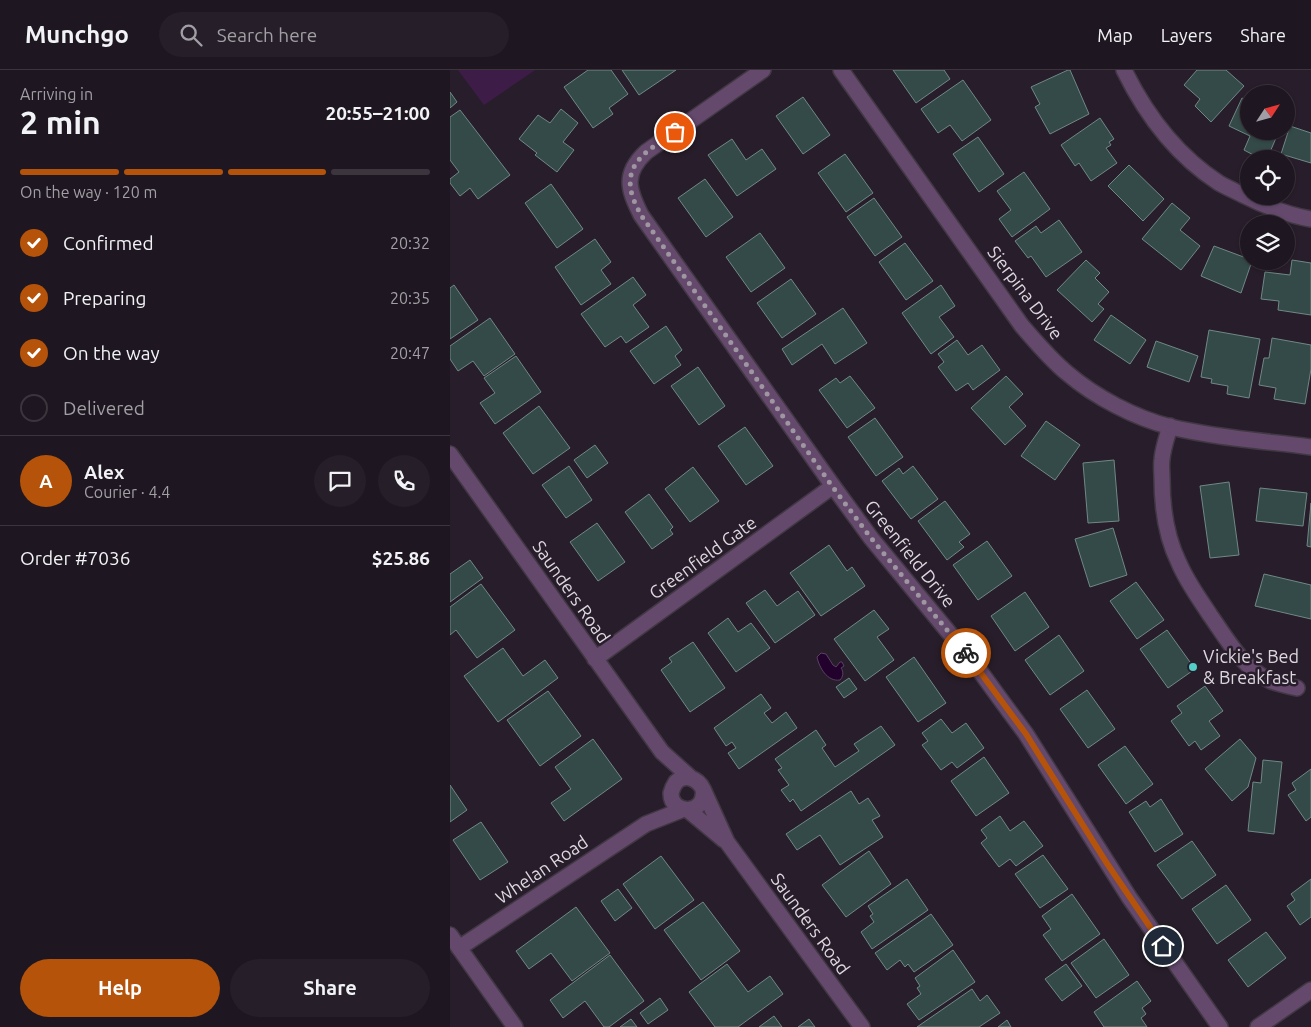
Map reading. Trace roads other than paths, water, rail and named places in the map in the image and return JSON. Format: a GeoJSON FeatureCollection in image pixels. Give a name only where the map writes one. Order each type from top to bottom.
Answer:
{"type":"FeatureCollection","features":[{"type":"Feature","properties":{"kind":"street","name":"Greenfield Drive"},"geometry":{"type":"LineString","coordinates":[[763,70],[646,152],[638,160],[632,169],[630,177],[630,189],[634,201],[641,215],[832,486],[871,538],[964,650],[1026,734],[1128,897],[1220,1027]]}},
{"type":"Feature","properties":{"kind":"street","name":"Sierpina Drive"},"geometry":{"type":"LineString","coordinates":[[841,70],[1022,326],[1066,373],[1104,399],[1123,409],[1170,426],[1209,434],[1311,447]]}},
{"type":"Feature","properties":{"kind":"street"},"geometry":{"type":"LineString","coordinates":[[1124,70],[1137,96],[1158,127],[1196,166],[1220,183],[1257,202],[1286,214],[1311,220]]}},
{"type":"Feature","properties":{"kind":"street"},"geometry":{"type":"LineString","coordinates":[[1170,426],[1161,461],[1163,507],[1169,538],[1178,562],[1201,602],[1241,658],[1254,670],[1271,681],[1296,688]]}},
{"type":"Feature","properties":{"kind":"street","name":"Saunders Road"},"geometry":{"type":"LineString","coordinates":[[450,454],[662,752],[691,778]]}},
{"type":"Feature","properties":{"kind":"street","name":"Greenfield Gate"},"geometry":{"type":"LineString","coordinates":[[595,659],[832,486]]}},
{"type":"Feature","properties":{"kind":"street","name":"Saunders Road"},"geometry":{"type":"LineString","coordinates":[[662,752],[672,789]]}},
{"type":"Feature","properties":{"kind":"street"},"geometry":{"type":"LineString","coordinates":[[691,778],[696,780],[703,789],[704,794],[697,807],[686,810],[677,806],[672,798],[672,789],[676,782],[681,779],[691,778]]}},
{"type":"Feature","properties":{"kind":"street","name":"Whelan Road"},"geometry":{"type":"LineString","coordinates":[[646,824],[672,789]]}},
{"type":"Feature","properties":{"kind":"street","name":"Saunders Road"},"geometry":{"type":"LineString","coordinates":[[703,789],[727,842],[862,1027]]}},
{"type":"Feature","properties":{"kind":"street","name":"Saunders Road"},"geometry":{"type":"LineString","coordinates":[[686,810],[727,842]]}},
{"type":"Feature","properties":{"kind":"street","name":"Whelan Road"},"geometry":{"type":"LineString","coordinates":[[454,942],[646,824],[686,810]]}},
{"type":"Feature","properties":{"kind":"street"},"geometry":{"type":"LineString","coordinates":[[454,942],[515,1027]]}},
{"type":"Feature","properties":{"kind":"street"},"geometry":{"type":"LineString","coordinates":[[1258,1027],[1311,990]]}},
{"type":"Feature","properties":{"kind":"place","name":"Vickie's Bed & Breakfast"},"geometry":{"type":"Point","coordinates":[1193,667]}}]}
